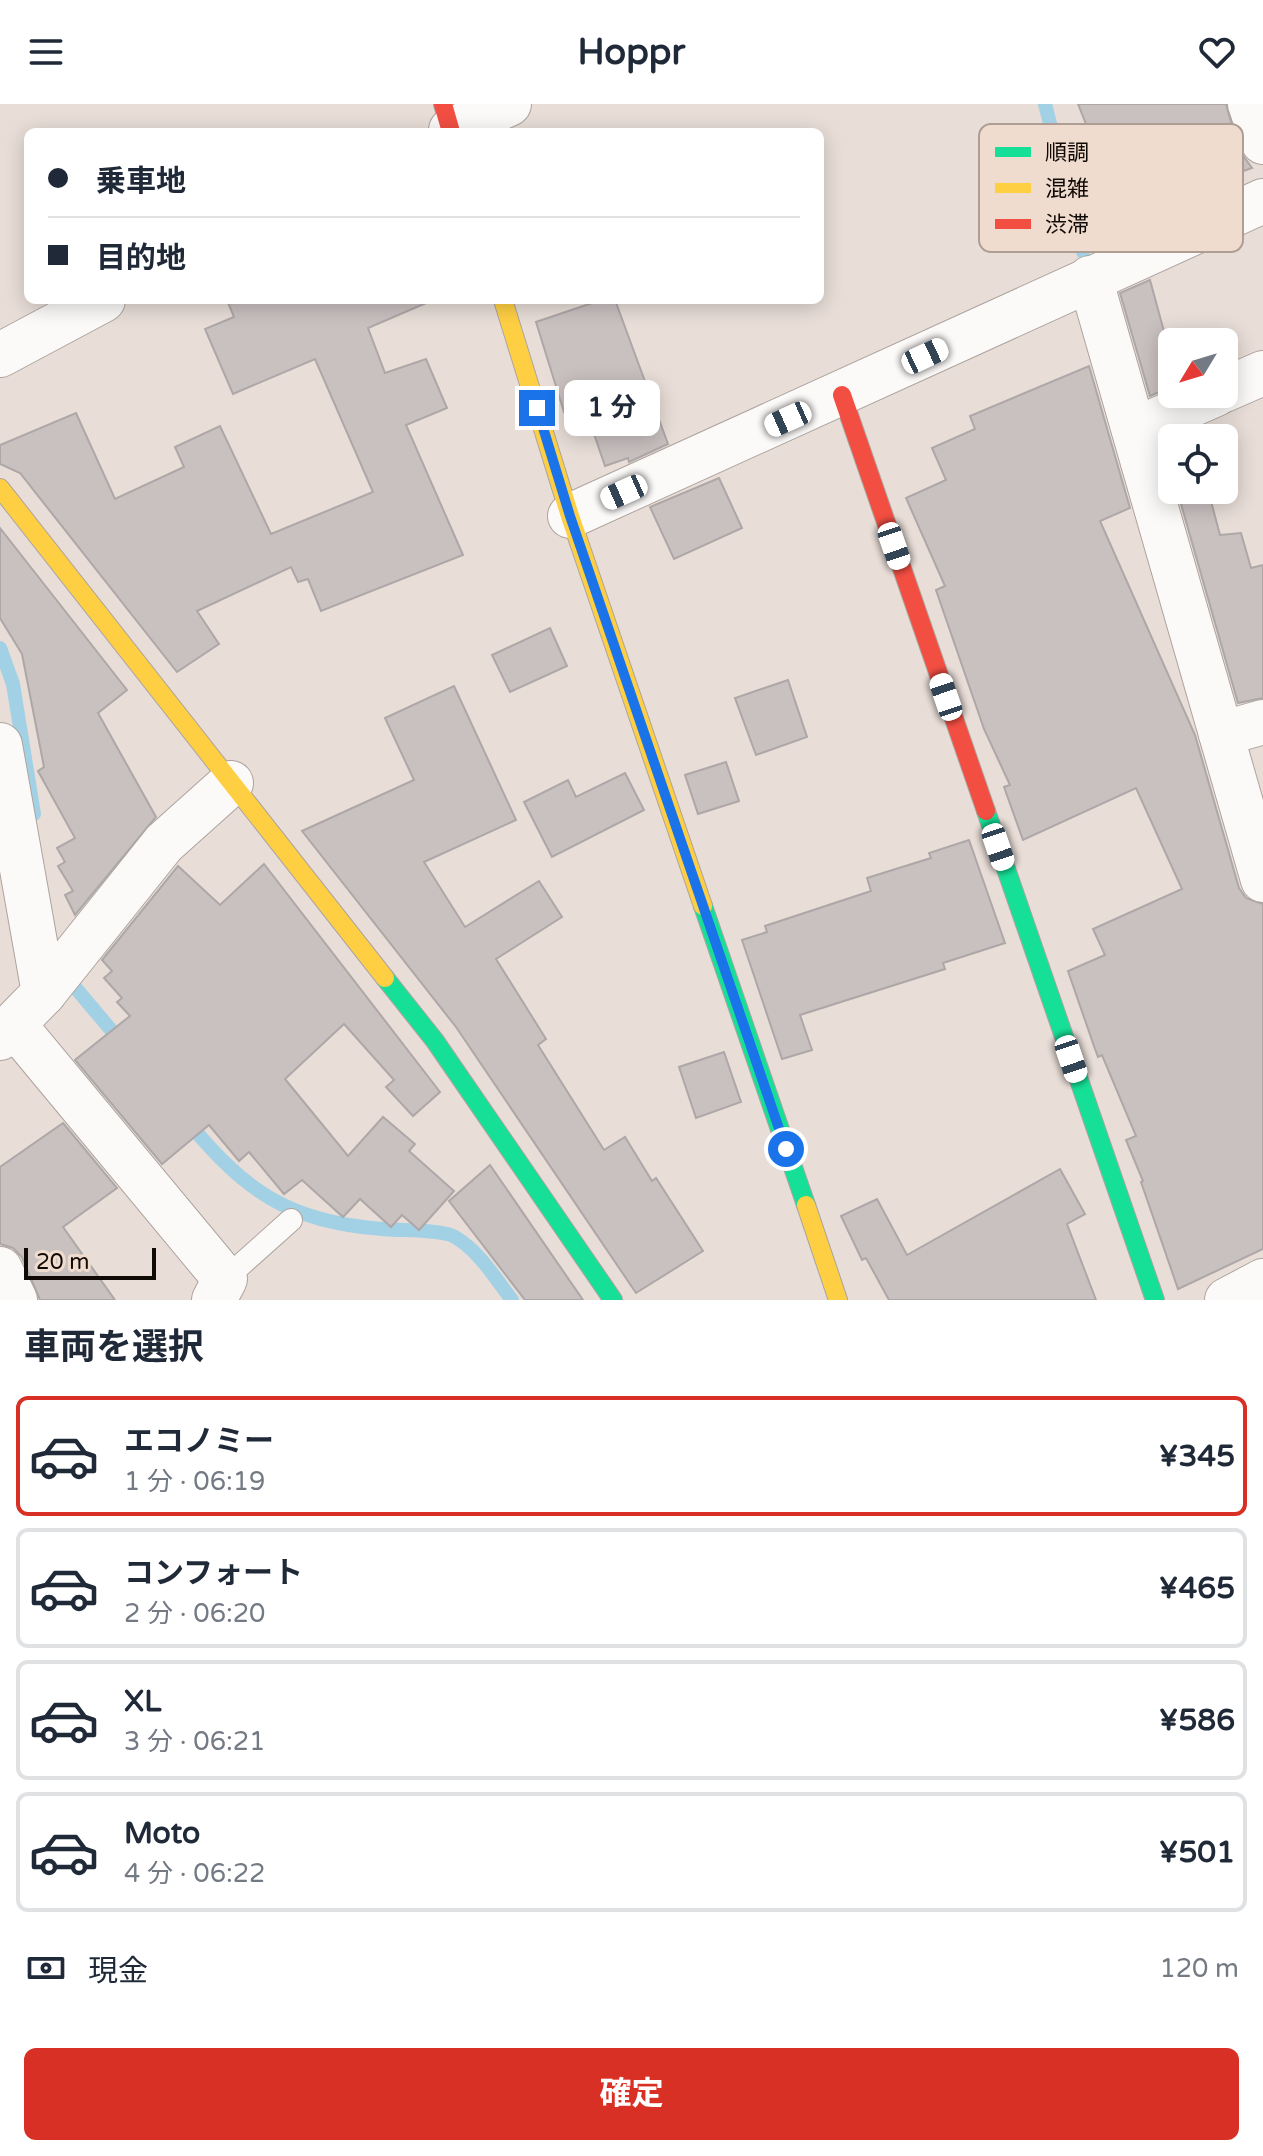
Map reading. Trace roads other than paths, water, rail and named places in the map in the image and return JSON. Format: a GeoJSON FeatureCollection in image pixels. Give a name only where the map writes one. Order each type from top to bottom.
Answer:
{"type":"FeatureCollection","features":[{"type":"Feature","properties":{"kind":"street"},"geometry":{"type":"LineString","coordinates":[[443,123],[509,104]]}},
{"type":"Feature","properties":{"kind":"street"},"geometry":{"type":"LineString","coordinates":[[1250,104],[1263,142]]}},
{"type":"Feature","properties":{"kind":"street"},"geometry":{"type":"LineString","coordinates":[[1243,210],[1263,201]]}},
{"type":"Feature","properties":{"kind":"street"},"geometry":{"type":"LineString","coordinates":[[570,516],[842,395],[1148,252]]}},
{"type":"Feature","properties":{"kind":"street"},"geometry":{"type":"LineString","coordinates":[[1090,278],[1263,880]]}},
{"type":"Feature","properties":{"kind":"street"},"geometry":{"type":"LineString","coordinates":[[0,355],[96,304]]}},
{"type":"Feature","properties":{"kind":"street"},"geometry":{"type":"LineString","coordinates":[[504,304],[570,516],[838,1300]]}},
{"type":"Feature","properties":{"kind":"street"},"geometry":{"type":"LineString","coordinates":[[1134,430],[1244,389]]}},
{"type":"Feature","properties":{"kind":"street"},"geometry":{"type":"LineString","coordinates":[[842,395],[1155,1300]]}},
{"type":"Feature","properties":{"kind":"street"},"geometry":{"type":"LineString","coordinates":[[0,488],[435,1041],[613,1300]]}},
{"type":"Feature","properties":{"kind":"street"},"geometry":{"type":"LineString","coordinates":[[1221,734],[1263,722]]}},
{"type":"Feature","properties":{"kind":"street"},"geometry":{"type":"LineString","coordinates":[[0,745],[44,993]]}},
{"type":"Feature","properties":{"kind":"street"},"geometry":{"type":"LineString","coordinates":[[220,1289],[8,1032],[44,993],[164,843],[231,783]]}},
{"type":"Feature","properties":{"kind":"street"},"geometry":{"type":"LineString","coordinates":[[0,1269],[15,1300]]}},
{"type":"Feature","properties":{"kind":"street"},"geometry":{"type":"LineString","coordinates":[[1227,1300],[1263,1281]]}},
{"type":"Feature","properties":{"kind":"lane"},"geometry":{"type":"LineString","coordinates":[[220,1289],[291,1220]]}},
{"type":"Feature","properties":{"kind":"waterway"},"geometry":{"type":"LineString","coordinates":[[1045,104],[1050,124]]}},
{"type":"Feature","properties":{"kind":"waterway"},"geometry":{"type":"LineString","coordinates":[[0,648],[13,684],[34,814]]}},
{"type":"Feature","properties":{"kind":"waterway"},"geometry":{"type":"LineString","coordinates":[[74,986],[122,1043]]}},
{"type":"Feature","properties":{"kind":"waterway"},"geometry":{"type":"LineString","coordinates":[[187,1121],[229,1166],[271,1199],[320,1219],[349,1225],[449,1234],[479,1257],[512,1300]]}}]}
